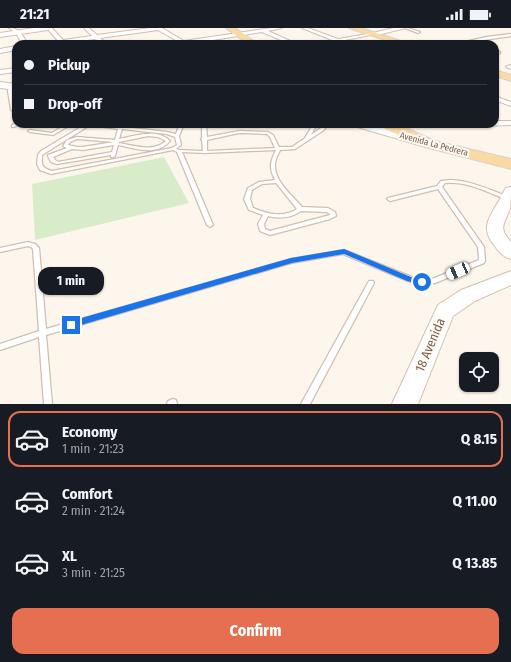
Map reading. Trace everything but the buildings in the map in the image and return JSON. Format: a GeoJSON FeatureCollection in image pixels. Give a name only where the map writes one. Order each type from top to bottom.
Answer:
{"type":"FeatureCollection","features":[{"type":"Feature","properties":{"kind":"main road"},"geometry":{"type":"LineString","coordinates":[[230,28],[247,40]]}},
{"type":"Feature","properties":{"kind":"main road"},"geometry":{"type":"LineString","coordinates":[[353,28],[392,40]]}},
{"type":"Feature","properties":{"kind":"main road"},"geometry":{"type":"LineString","coordinates":[[356,28],[372,34]]}},
{"type":"Feature","properties":{"kind":"main road"},"geometry":{"type":"LineString","coordinates":[[499,74],[511,78]]}},
{"type":"Feature","properties":{"kind":"main road"},"geometry":{"type":"LineString","coordinates":[[395,128],[430,144]]}},
{"type":"Feature","properties":{"kind":"main road","name":"Avenida La Pedrera"},"geometry":{"type":"LineString","coordinates":[[430,144],[511,164]]}},
{"type":"Feature","properties":{"kind":"street"},"geometry":{"type":"LineString","coordinates":[[11,28],[18,32],[23,40]]}},
{"type":"Feature","properties":{"kind":"street"},"geometry":{"type":"LineString","coordinates":[[5,35],[48,28],[60,40]]}},
{"type":"Feature","properties":{"kind":"street"},"geometry":{"type":"LineString","coordinates":[[86,28],[99,40]]}},
{"type":"Feature","properties":{"kind":"street"},"geometry":{"type":"LineString","coordinates":[[76,40],[159,28],[180,40]]}},
{"type":"Feature","properties":{"kind":"street"},"geometry":{"type":"LineString","coordinates":[[205,40],[280,28]]}},
{"type":"Feature","properties":{"kind":"street"},"geometry":{"type":"LineString","coordinates":[[304,28],[338,40],[403,28]]}},
{"type":"Feature","properties":{"kind":"street"},"geometry":{"type":"LineString","coordinates":[[263,31],[284,40]]}},
{"type":"Feature","properties":{"kind":"street"},"geometry":{"type":"LineString","coordinates":[[0,51],[12,49]]}},
{"type":"Feature","properties":{"kind":"street"},"geometry":{"type":"LineString","coordinates":[[0,72],[12,70]]}},
{"type":"Feature","properties":{"kind":"street"},"geometry":{"type":"LineString","coordinates":[[0,85],[12,87]]}},
{"type":"Feature","properties":{"kind":"street"},"geometry":{"type":"LineString","coordinates":[[499,100],[511,104]]}},
{"type":"Feature","properties":{"kind":"street"},"geometry":{"type":"LineString","coordinates":[[499,123],[511,123]]}},
{"type":"Feature","properties":{"kind":"street","name":"Avenida La Pedrera"},"geometry":{"type":"LineString","coordinates":[[372,128],[430,144]]}},
{"type":"Feature","properties":{"kind":"street"},"geometry":{"type":"LineString","coordinates":[[510,194],[494,224],[495,233],[511,253]]}},
{"type":"Feature","properties":{"kind":"street","name":"18 Avenida"},"geometry":{"type":"LineString","coordinates":[[405,404],[445,312],[456,301],[469,294],[511,278]]}},
{"type":"Feature","properties":{"kind":"lane"},"geometry":{"type":"LineString","coordinates":[[406,28],[419,32]]}},
{"type":"Feature","properties":{"kind":"lane"},"geometry":{"type":"LineString","coordinates":[[473,40],[511,35]]}},
{"type":"Feature","properties":{"kind":"lane"},"geometry":{"type":"LineString","coordinates":[[12,89],[10,91],[12,104]]}},
{"type":"Feature","properties":{"kind":"lane"},"geometry":{"type":"LineString","coordinates":[[30,131],[53,134],[63,128]]}},
{"type":"Feature","properties":{"kind":"lane"},"geometry":{"type":"LineString","coordinates":[[82,128],[40,155],[39,164],[42,170],[51,173],[173,149],[179,145],[177,136],[180,128]]}},
{"type":"Feature","properties":{"kind":"lane"},"geometry":{"type":"LineString","coordinates":[[113,160],[120,128],[167,132],[177,136]]}},
{"type":"Feature","properties":{"kind":"lane"},"geometry":{"type":"LineString","coordinates":[[204,128],[203,139],[205,152]]}},
{"type":"Feature","properties":{"kind":"lane"},"geometry":{"type":"LineString","coordinates":[[307,139],[312,128]]}},
{"type":"Feature","properties":{"kind":"lane"},"geometry":{"type":"LineString","coordinates":[[173,149],[179,151],[205,152],[264,149],[278,150],[293,148],[323,128]]}},
{"type":"Feature","properties":{"kind":"lane"},"geometry":{"type":"LineString","coordinates":[[203,139],[225,133],[262,132],[272,136],[278,150]]}},
{"type":"Feature","properties":{"kind":"lane"},"geometry":{"type":"LineString","coordinates":[[71,148],[66,146],[68,141],[77,138],[117,143],[148,149],[157,148],[164,145],[168,141],[157,135],[117,143],[71,148],[50,156],[53,161],[57,162],[114,153]]}},
{"type":"Feature","properties":{"kind":"lane"},"geometry":{"type":"LineString","coordinates":[[278,150],[274,156],[271,166],[277,182],[300,209]]}},
{"type":"Feature","properties":{"kind":"lane"},"geometry":{"type":"LineString","coordinates":[[179,151],[210,225]]}},
{"type":"Feature","properties":{"kind":"lane"},"geometry":{"type":"LineString","coordinates":[[390,199],[439,187],[443,182],[452,180],[510,194]]}},
{"type":"Feature","properties":{"kind":"lane"},"geometry":{"type":"LineString","coordinates":[[264,216],[261,224],[262,230],[270,233],[333,216],[333,213],[328,210],[300,209],[276,217],[264,216],[251,208],[247,198],[250,189],[261,184],[277,182]]}},
{"type":"Feature","properties":{"kind":"lane"},"geometry":{"type":"LineString","coordinates":[[0,347],[42,333],[291,261],[344,252],[410,279],[433,282],[482,261],[483,254],[481,247],[439,187]]}},
{"type":"Feature","properties":{"kind":"lane"},"geometry":{"type":"LineString","coordinates":[[0,250],[28,244],[33,245],[36,248],[48,404]]}},
{"type":"Feature","properties":{"kind":"lane"},"geometry":{"type":"LineString","coordinates":[[304,404],[371,284]]}},
{"type":"Feature","properties":{"kind":"green space"},"geometry":{"type":"Polygon","coordinates":[[[164,157],[189,203],[35,240],[32,184],[164,157]]]}},
{"type":"Feature","properties":{"kind":"route"},"geometry":{"type":"LineString","coordinates":[[71,325],[291,261],[344,252],[410,279],[422,282]]}}]}
